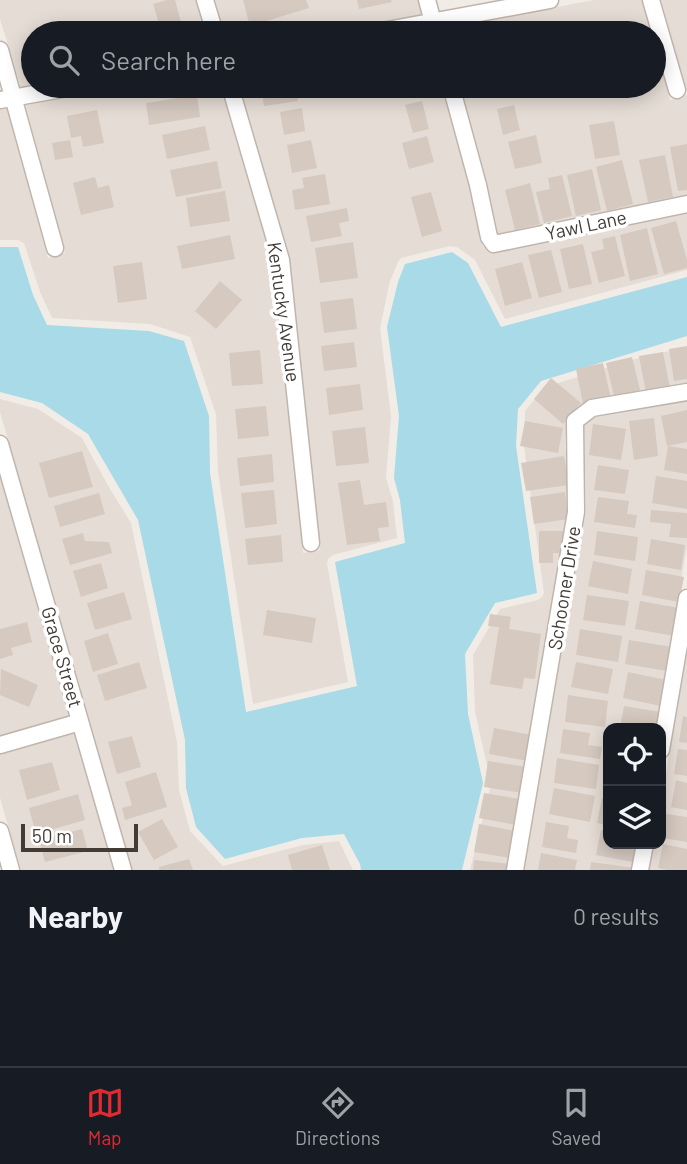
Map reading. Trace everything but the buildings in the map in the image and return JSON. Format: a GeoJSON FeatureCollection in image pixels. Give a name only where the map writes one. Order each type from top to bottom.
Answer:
{"type":"FeatureCollection","features":[{"type":"Feature","properties":{"kind":"street"},"geometry":{"type":"LineString","coordinates":[[205,0],[211,21]]}},
{"type":"Feature","properties":{"kind":"street"},"geometry":{"type":"LineString","coordinates":[[427,0],[433,21]]}},
{"type":"Feature","properties":{"kind":"street"},"geometry":{"type":"LineString","coordinates":[[464,21],[550,0]]}},
{"type":"Feature","properties":{"kind":"street"},"geometry":{"type":"LineString","coordinates":[[652,0],[658,21]]}},
{"type":"Feature","properties":{"kind":"street"},"geometry":{"type":"LineString","coordinates":[[0,50],[7,99],[55,248]]}},
{"type":"Feature","properties":{"kind":"street"},"geometry":{"type":"LineString","coordinates":[[666,50],[677,90]]}},
{"type":"Feature","properties":{"kind":"street","name":"Kentucky Avenue"},"geometry":{"type":"LineString","coordinates":[[234,98],[281,260],[311,543]]}},
{"type":"Feature","properties":{"kind":"street","name":"Yawl Lane"},"geometry":{"type":"LineString","coordinates":[[454,98],[489,237],[494,244],[687,204]]}},
{"type":"Feature","properties":{"kind":"street","name":"Schooner Drive"},"geometry":{"type":"LineString","coordinates":[[515,870],[576,512],[575,421],[592,408],[687,392]]}},
{"type":"Feature","properties":{"kind":"street","name":"Grace Street"},"geometry":{"type":"LineString","coordinates":[[0,444],[123,870]]}},
{"type":"Feature","properties":{"kind":"street"},"geometry":{"type":"LineString","coordinates":[[666,723],[687,598]]}},
{"type":"Feature","properties":{"kind":"street"},"geometry":{"type":"LineString","coordinates":[[0,745],[80,722]]}},
{"type":"Feature","properties":{"kind":"street"},"geometry":{"type":"LineString","coordinates":[[0,831],[11,870]]}},
{"type":"Feature","properties":{"kind":"street"},"geometry":{"type":"LineString","coordinates":[[640,870],[644,849]]}},
{"type":"Feature","properties":{"kind":"shaded area"},"geometry":{"type":"Polygon","coordinates":[[[0,0],[196,0],[202,21],[21,21],[21,88],[0,19],[0,0]]]}},
{"type":"Feature","properties":{"kind":"shaded area"},"geometry":{"type":"Polygon","coordinates":[[[215,0],[418,0],[422,16],[393,21],[221,21],[215,0]]]}},
{"type":"Feature","properties":{"kind":"shaded area"},"geometry":{"type":"Polygon","coordinates":[[[594,0],[642,0],[648,21],[482,21],[594,0]]]}},
{"type":"Feature","properties":{"kind":"shaded area"},"geometry":{"type":"Polygon","coordinates":[[[661,0],[687,0],[687,92],[661,0]]]}},
{"type":"Feature","properties":{"kind":"shaded area"},"geometry":{"type":"Polygon","coordinates":[[[666,85],[670,100],[687,95],[687,270],[505,319],[475,260],[457,247],[450,246],[401,258],[390,281],[380,328],[391,416],[386,478],[393,501],[397,538],[333,555],[328,559],[348,682],[253,704],[218,472],[216,415],[190,337],[150,324],[52,318],[40,292],[24,243],[18,240],[0,240],[0,108],[7,107],[48,258],[65,253],[25,104],[58,98],[224,98],[272,262],[303,553],[320,550],[290,258],[243,98],[444,98],[483,247],[500,243],[487,182],[463,98],[666,98],[666,85]]]}},
{"type":"Feature","properties":{"kind":"shaded area"},"geometry":{"type":"Polygon","coordinates":[[[687,347],[687,384],[591,400],[569,415],[566,421],[567,512],[506,870],[470,870],[491,784],[475,712],[473,655],[500,609],[538,600],[544,593],[524,446],[525,411],[545,387],[642,357],[687,347]]]}},
{"type":"Feature","properties":{"kind":"shaded area"},"geometry":{"type":"Polygon","coordinates":[[[0,399],[38,409],[82,438],[131,523],[177,742],[179,790],[190,831],[223,866],[303,845],[339,841],[353,870],[132,870],[0,412],[0,399]]]}},
{"type":"Feature","properties":{"kind":"shaded area"},"geometry":{"type":"Polygon","coordinates":[[[687,400],[687,546],[657,723],[603,723],[603,849],[635,849],[631,870],[524,870],[586,511],[584,425],[596,415],[687,400]]]}},
{"type":"Feature","properties":{"kind":"shaded area"},"geometry":{"type":"Polygon","coordinates":[[[0,477],[69,717],[0,736],[0,477]]]}},
{"type":"Feature","properties":{"kind":"shaded area"},"geometry":{"type":"Polygon","coordinates":[[[687,651],[687,870],[649,870],[653,849],[666,849],[666,774],[687,651]]]}},
{"type":"Feature","properties":{"kind":"shaded area"},"geometry":{"type":"Polygon","coordinates":[[[74,732],[114,870],[21,870],[0,798],[0,753],[74,732]]]}},
{"type":"Feature","properties":{"kind":"water"},"geometry":{"type":"Polygon","coordinates":[[[0,247],[18,247],[33,295],[47,325],[149,331],[184,341],[209,416],[210,473],[246,712],[357,686],[335,562],[405,543],[400,500],[394,478],[399,416],[387,327],[405,264],[452,252],[468,263],[501,327],[687,277],[687,336],[541,381],[518,409],[516,446],[537,593],[495,603],[465,654],[468,714],[483,783],[462,870],[361,870],[344,834],[302,838],[225,859],[196,827],[186,788],[185,740],[138,520],[88,434],[42,403],[0,392],[0,247]]]}}]}
